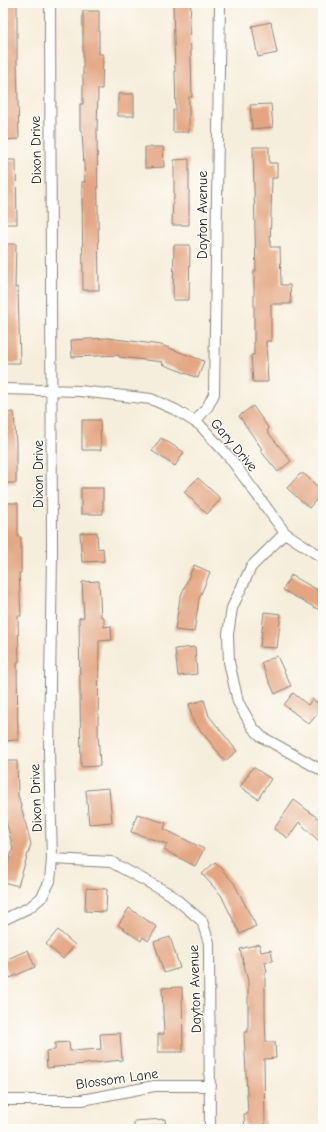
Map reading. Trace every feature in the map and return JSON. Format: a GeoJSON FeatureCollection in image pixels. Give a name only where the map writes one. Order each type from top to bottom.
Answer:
{"type":"FeatureCollection","features":[{"type":"Feature","properties":{"kind":"street","name":"Dixon Drive"},"geometry":{"type":"LineString","coordinates":[[3,920],[30,908],[42,897],[50,881],[52,859],[49,751],[52,554],[50,3]]}},
{"type":"Feature","properties":{"kind":"street","name":"Dayton Avenue"},"geometry":{"type":"LineString","coordinates":[[195,422],[208,406],[214,394],[220,3]]}},
{"type":"Feature","properties":{"kind":"street","name":"Gary Drive"},"geometry":{"type":"LineString","coordinates":[[3,389],[80,391],[151,399],[195,422],[200,425],[230,458],[285,533],[323,558]]}},
{"type":"Feature","properties":{"kind":"street"},"geometry":{"type":"LineString","coordinates":[[285,533],[251,567],[232,608],[228,634],[229,662],[238,702],[253,728],[262,737],[323,770]]}},
{"type":"Feature","properties":{"kind":"street","name":"Dayton Avenue"},"geometry":{"type":"LineString","coordinates":[[52,859],[111,862],[170,894],[202,921],[210,944],[210,1129]]}},
{"type":"Feature","properties":{"kind":"street","name":"Blossom Lane"},"geometry":{"type":"LineString","coordinates":[[3,1100],[82,1100],[154,1086],[210,1086]]}},
{"type":"Feature","properties":{"kind":"building"},"geometry":{"type":"Polygon","coordinates":[[[3,3],[17,3],[19,139],[3,140],[3,3]]]}},
{"type":"Feature","properties":{"kind":"building"},"geometry":{"type":"Polygon","coordinates":[[[173,3],[191,3],[192,97],[189,97],[189,132],[173,132],[173,110],[176,110],[173,3]]]}},
{"type":"Feature","properties":{"kind":"building"},"geometry":{"type":"Polygon","coordinates":[[[83,11],[99,11],[99,54],[103,54],[102,89],[98,89],[97,131],[99,290],[83,290],[82,182],[85,182],[82,131],[80,131],[80,104],[83,104],[83,11]]]}},
{"type":"Feature","properties":{"kind":"building"},"geometry":{"type":"Polygon","coordinates":[[[271,22],[277,53],[258,57],[252,26],[271,22]]]}},
{"type":"Feature","properties":{"kind":"building"},"geometry":{"type":"Polygon","coordinates":[[[118,94],[134,94],[134,116],[118,116],[118,94]]]}},
{"type":"Feature","properties":{"kind":"building"},"geometry":{"type":"Polygon","coordinates":[[[271,104],[273,127],[252,129],[250,105],[271,104]]]}},
{"type":"Feature","properties":{"kind":"building"},"geometry":{"type":"Polygon","coordinates":[[[145,147],[163,147],[164,167],[145,168],[145,147]]]}},
{"type":"Feature","properties":{"kind":"building"},"geometry":{"type":"Polygon","coordinates":[[[253,147],[269,147],[269,163],[277,163],[277,178],[272,178],[270,247],[280,247],[281,285],[290,285],[291,304],[271,304],[271,341],[266,341],[268,382],[253,382],[251,355],[254,355],[254,271],[256,271],[253,147]]]}},
{"type":"Feature","properties":{"kind":"building"},"geometry":{"type":"Polygon","coordinates":[[[189,159],[189,225],[172,225],[174,200],[174,160],[189,159]]]}},
{"type":"Feature","properties":{"kind":"building"},"geometry":{"type":"Polygon","coordinates":[[[3,160],[16,160],[17,224],[3,224],[3,160]]]}},
{"type":"Feature","properties":{"kind":"building"},"geometry":{"type":"Polygon","coordinates":[[[3,244],[16,244],[15,288],[18,287],[20,363],[3,363],[3,244]]]}},
{"type":"Feature","properties":{"kind":"building"},"geometry":{"type":"Polygon","coordinates":[[[174,245],[190,245],[189,300],[173,300],[174,245]]]}},
{"type":"Feature","properties":{"kind":"building"},"geometry":{"type":"Polygon","coordinates":[[[108,338],[161,345],[204,361],[198,378],[162,364],[163,362],[119,357],[119,355],[72,357],[71,340],[108,338]]]}},
{"type":"Feature","properties":{"kind":"building"},"geometry":{"type":"Polygon","coordinates":[[[253,406],[269,429],[267,431],[291,461],[278,472],[260,450],[262,449],[239,416],[253,406]]]}},
{"type":"Feature","properties":{"kind":"building"},"geometry":{"type":"Polygon","coordinates":[[[14,412],[16,483],[3,483],[3,413],[14,412]]]}},
{"type":"Feature","properties":{"kind":"building"},"geometry":{"type":"Polygon","coordinates":[[[82,420],[100,420],[101,450],[82,450],[82,420]]]}},
{"type":"Feature","properties":{"kind":"building"},"geometry":{"type":"Polygon","coordinates":[[[161,438],[184,452],[175,466],[152,451],[161,438]]]}},
{"type":"Feature","properties":{"kind":"building"},"geometry":{"type":"Polygon","coordinates":[[[300,474],[304,474],[323,492],[309,508],[287,488],[300,474]]]}},
{"type":"Feature","properties":{"kind":"building"},"geometry":{"type":"Polygon","coordinates":[[[198,478],[221,499],[207,514],[184,492],[198,478]]]}},
{"type":"Feature","properties":{"kind":"building"},"geometry":{"type":"Polygon","coordinates":[[[81,488],[103,488],[103,514],[81,514],[81,488]]]}},
{"type":"Feature","properties":{"kind":"building"},"geometry":{"type":"Polygon","coordinates":[[[3,503],[18,503],[18,537],[21,537],[21,573],[19,573],[21,616],[18,616],[18,740],[3,741],[3,552],[5,552],[3,503]]]}},
{"type":"Feature","properties":{"kind":"building"},"geometry":{"type":"Polygon","coordinates":[[[97,532],[98,549],[103,548],[104,561],[82,562],[80,533],[97,532]]]}},
{"type":"Feature","properties":{"kind":"building"},"geometry":{"type":"Polygon","coordinates":[[[194,565],[210,572],[199,599],[194,632],[175,630],[180,598],[194,565]]]}},
{"type":"Feature","properties":{"kind":"building"},"geometry":{"type":"Polygon","coordinates":[[[291,575],[323,593],[323,612],[283,590],[291,575]]]}},
{"type":"Feature","properties":{"kind":"building"},"geometry":{"type":"Polygon","coordinates":[[[99,581],[101,617],[104,617],[104,627],[111,626],[112,640],[99,641],[98,732],[100,766],[81,767],[79,618],[84,617],[82,582],[99,581]]]}},
{"type":"Feature","properties":{"kind":"building"},"geometry":{"type":"Polygon","coordinates":[[[264,612],[281,614],[277,648],[260,647],[264,612]]]}},
{"type":"Feature","properties":{"kind":"building"},"geometry":{"type":"Polygon","coordinates":[[[195,647],[197,674],[178,676],[175,649],[195,647]]]}},
{"type":"Feature","properties":{"kind":"building"},"geometry":{"type":"Polygon","coordinates":[[[277,656],[291,686],[275,694],[261,663],[277,656]]]}},
{"type":"Feature","properties":{"kind":"building"},"geometry":{"type":"Polygon","coordinates":[[[293,693],[308,705],[312,699],[323,707],[309,724],[284,705],[293,693]]]}},
{"type":"Feature","properties":{"kind":"building"},"geometry":{"type":"Polygon","coordinates":[[[204,700],[209,716],[237,751],[225,761],[193,721],[189,704],[204,700]]]}},
{"type":"Feature","properties":{"kind":"building"},"geometry":{"type":"Polygon","coordinates":[[[3,761],[17,761],[18,795],[31,844],[18,886],[3,882],[13,848],[3,809],[3,761]]]}},
{"type":"Feature","properties":{"kind":"building"},"geometry":{"type":"Polygon","coordinates":[[[253,767],[271,779],[258,799],[240,787],[253,767]]]}},
{"type":"Feature","properties":{"kind":"building"},"geometry":{"type":"Polygon","coordinates":[[[109,788],[112,822],[89,824],[86,790],[109,788]]]}},
{"type":"Feature","properties":{"kind":"building"},"geometry":{"type":"Polygon","coordinates":[[[294,800],[323,822],[323,845],[299,822],[288,838],[274,829],[294,800]]]}},
{"type":"Feature","properties":{"kind":"building"},"geometry":{"type":"Polygon","coordinates":[[[137,814],[166,823],[164,829],[204,849],[195,866],[164,850],[167,844],[131,832],[137,814]]]}},
{"type":"Feature","properties":{"kind":"building"},"geometry":{"type":"Polygon","coordinates":[[[215,862],[234,883],[256,926],[240,934],[221,895],[202,874],[215,862]]]}},
{"type":"Feature","properties":{"kind":"building"},"geometry":{"type":"Polygon","coordinates":[[[86,888],[107,889],[106,912],[85,911],[86,888]]]}},
{"type":"Feature","properties":{"kind":"building"},"geometry":{"type":"Polygon","coordinates":[[[129,908],[157,927],[148,941],[143,937],[141,941],[118,925],[129,908]]]}},
{"type":"Feature","properties":{"kind":"building"},"geometry":{"type":"Polygon","coordinates":[[[58,930],[75,945],[63,959],[46,944],[58,930]]]}},
{"type":"Feature","properties":{"kind":"building"},"geometry":{"type":"Polygon","coordinates":[[[170,937],[180,968],[164,973],[154,942],[170,937]]]}},
{"type":"Feature","properties":{"kind":"building"},"geometry":{"type":"Polygon","coordinates":[[[259,944],[261,952],[271,950],[273,961],[265,962],[267,972],[265,973],[265,1015],[266,1042],[275,1042],[276,1058],[264,1059],[265,1129],[245,1129],[244,1114],[248,1114],[244,1032],[248,1032],[248,981],[240,949],[259,944]]]}},
{"type":"Feature","properties":{"kind":"building"},"geometry":{"type":"Polygon","coordinates":[[[28,950],[35,967],[10,978],[3,961],[28,950]]]}},
{"type":"Feature","properties":{"kind":"building"},"geometry":{"type":"Polygon","coordinates":[[[182,987],[183,1052],[158,1052],[158,1034],[164,1034],[162,988],[182,987]]]}},
{"type":"Feature","properties":{"kind":"building"},"geometry":{"type":"Polygon","coordinates":[[[120,1033],[122,1060],[47,1068],[46,1051],[55,1050],[55,1043],[69,1042],[70,1051],[101,1049],[100,1034],[120,1033]]]}},
{"type":"Feature","properties":{"kind":"building"},"geometry":{"type":"Polygon","coordinates":[[[165,1119],[166,1129],[134,1129],[134,1121],[165,1119]]]}}]}
